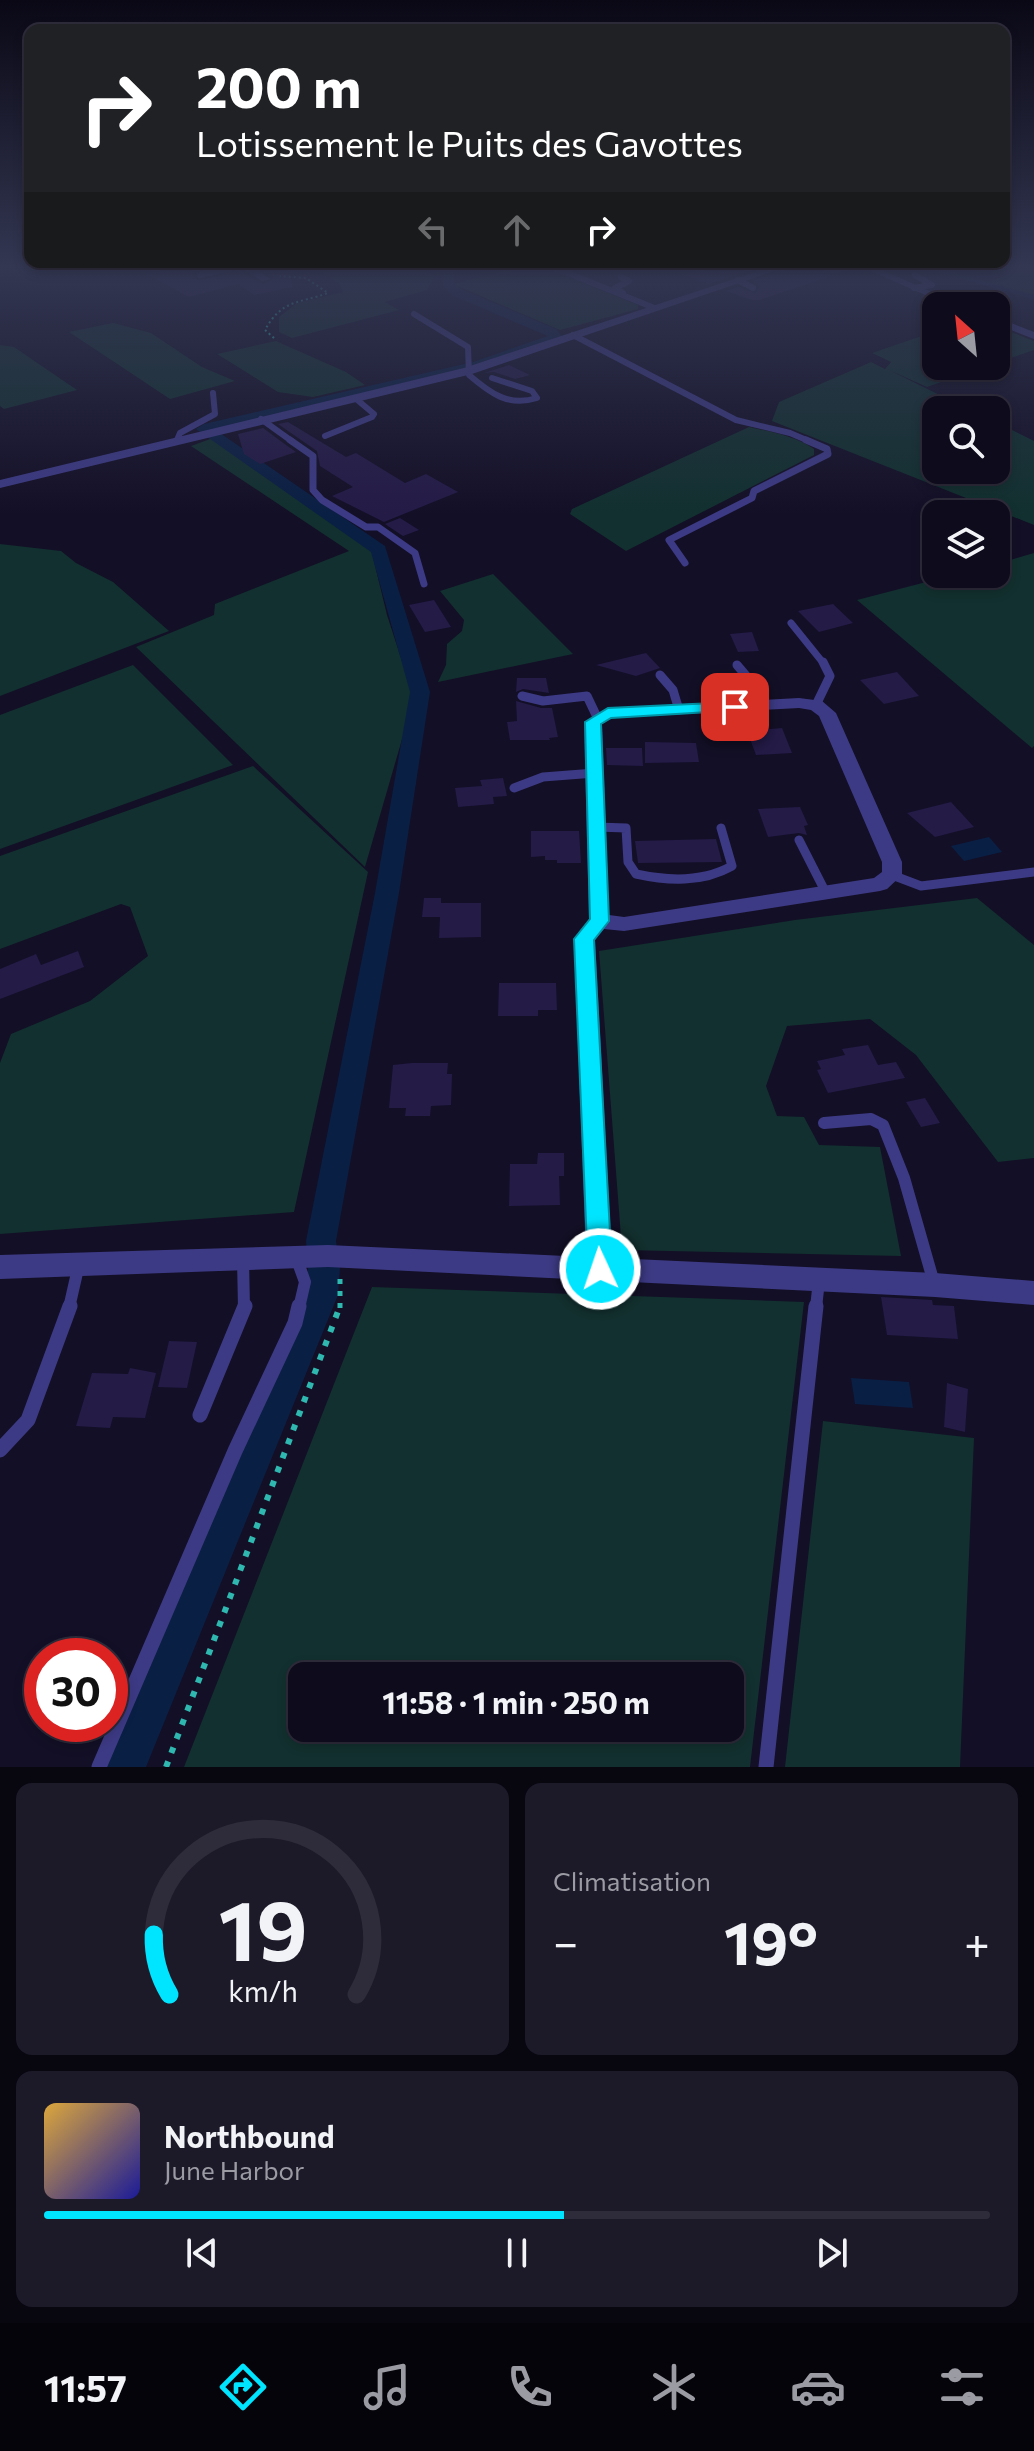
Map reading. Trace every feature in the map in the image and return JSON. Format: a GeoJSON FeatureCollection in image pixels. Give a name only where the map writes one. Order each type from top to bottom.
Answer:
{"type":"FeatureCollection","features":[{"type":"Feature","properties":{"kind":"street"},"geometry":{"type":"LineString","coordinates":[[0,484],[468,371],[537,349]]}},
{"type":"Feature","properties":{"kind":"street"},"geometry":{"type":"LineString","coordinates":[[599,921],[624,924],[826,893],[880,884],[892,875],[892,862],[827,713],[816,705],[763,705],[608,713],[593,722],[599,921],[584,939],[600,1269]]}},
{"type":"Feature","properties":{"kind":"street"},"geometry":{"type":"LineString","coordinates":[[0,1267],[328,1256],[935,1285],[1034,1293]]}},
{"type":"Feature","properties":{"kind":"lane"},"geometry":{"type":"LineString","coordinates":[[468,349],[468,371],[496,398],[522,402],[537,398],[532,391],[492,378]]}},
{"type":"Feature","properties":{"kind":"lane"},"geometry":{"type":"LineString","coordinates":[[601,349],[736,420],[790,433],[827,449],[828,454],[754,491],[752,498],[669,540],[685,563]]}},
{"type":"Feature","properties":{"kind":"lane"},"geometry":{"type":"LineString","coordinates":[[177,440],[180,433],[215,414],[213,393]]}},
{"type":"Feature","properties":{"kind":"lane"},"geometry":{"type":"LineString","coordinates":[[325,436],[372,417],[374,414],[355,398]]}},
{"type":"Feature","properties":{"kind":"lane"},"geometry":{"type":"LineString","coordinates":[[261,419],[313,456],[313,490],[322,500],[366,527],[378,527],[415,553],[424,584]]}},
{"type":"Feature","properties":{"kind":"lane"},"geometry":{"type":"LineString","coordinates":[[791,623],[820,656],[830,676],[816,705]]}},
{"type":"Feature","properties":{"kind":"lane"},"geometry":{"type":"LineString","coordinates":[[737,665],[754,685],[763,705]]}},
{"type":"Feature","properties":{"kind":"lane"},"geometry":{"type":"LineString","coordinates":[[660,675],[673,690],[679,710]]}},
{"type":"Feature","properties":{"kind":"lane"},"geometry":{"type":"LineString","coordinates":[[522,696],[543,701],[587,696],[597,717]]}},
{"type":"Feature","properties":{"kind":"lane"},"geometry":{"type":"LineString","coordinates":[[514,788],[543,777],[595,773]]}},
{"type":"Feature","properties":{"kind":"lane"},"geometry":{"type":"LineString","coordinates":[[597,827],[626,828],[628,862],[636,874],[655,879],[718,876],[732,866],[721,828]]}},
{"type":"Feature","properties":{"kind":"lane"},"geometry":{"type":"LineString","coordinates":[[799,840],[826,893]]}},
{"type":"Feature","properties":{"kind":"lane"},"geometry":{"type":"LineString","coordinates":[[892,875],[921,886],[1034,872]]}},
{"type":"Feature","properties":{"kind":"lane"},"geometry":{"type":"LineString","coordinates":[[824,1123],[871,1119],[883,1125],[904,1178],[935,1285]]}},
{"type":"Feature","properties":{"kind":"lane"},"geometry":{"type":"LineString","coordinates":[[99,1767],[235,1451],[295,1323],[305,1282],[296,1256]]}},
{"type":"Feature","properties":{"kind":"lane"},"geometry":{"type":"LineString","coordinates":[[200,1415],[245,1305],[243,1257]]}},
{"type":"Feature","properties":{"kind":"lane"},"geometry":{"type":"LineString","coordinates":[[0,1450],[28,1420],[67,1319],[79,1264]]}},
{"type":"Feature","properties":{"kind":"lane"},"geometry":{"type":"LineString","coordinates":[[766,1767],[819,1279]]}},
{"type":"Feature","properties":{"kind":"path"},"geometry":{"type":"LineString","coordinates":[[166,1767],[341,1304],[339,1270],[328,1256]]}},
{"type":"Feature","properties":{"kind":"green space"},"geometry":{"type":"Polygon","coordinates":[[[0,349],[18,349],[77,390],[4,409],[0,406],[0,349]]]}},
{"type":"Feature","properties":{"kind":"green space"},"geometry":{"type":"Polygon","coordinates":[[[95,349],[176,349],[202,367],[235,381],[170,399],[95,349]]]}},
{"type":"Feature","properties":{"kind":"green space"},"geometry":{"type":"Polygon","coordinates":[[[238,349],[295,349],[346,372],[365,385],[313,397],[278,392],[217,354],[238,349]]]}},
{"type":"Feature","properties":{"kind":"green space"},"geometry":{"type":"Polygon","coordinates":[[[882,349],[922,349],[922,380],[947,380],[927,387],[889,370],[942,396],[922,396],[922,481],[772,421],[779,402],[871,362],[885,369],[891,362],[872,353],[882,349]]]}},
{"type":"Feature","properties":{"kind":"green space"},"geometry":{"type":"Polygon","coordinates":[[[1010,349],[1034,350],[1010,358],[1010,349]]]}},
{"type":"Feature","properties":{"kind":"green space"},"geometry":{"type":"Polygon","coordinates":[[[749,427],[799,441],[814,449],[814,455],[626,551],[570,514],[572,509],[749,427]]]}},
{"type":"Feature","properties":{"kind":"green space"},"geometry":{"type":"Polygon","coordinates":[[[1010,429],[1034,441],[1034,525],[1010,515],[1010,500],[971,500],[931,484],[1010,484],[1010,429]]]}},
{"type":"Feature","properties":{"kind":"green space"},"geometry":{"type":"Polygon","coordinates":[[[213,438],[371,549],[387,615],[414,698],[365,867],[136,647],[214,615],[215,604],[349,551],[191,446],[213,438]]]}},
{"type":"Feature","properties":{"kind":"green space"},"geometry":{"type":"Polygon","coordinates":[[[0,544],[61,551],[76,563],[113,582],[169,631],[0,696],[0,544]]]}},
{"type":"Feature","properties":{"kind":"green space"},"geometry":{"type":"Polygon","coordinates":[[[1034,553],[1032,748],[857,600],[922,583],[922,588],[1010,588],[1010,560],[1034,553]]]}},
{"type":"Feature","properties":{"kind":"green space"},"geometry":{"type":"Polygon","coordinates":[[[493,574],[573,654],[438,682],[446,665],[447,644],[462,631],[464,620],[440,591],[493,574]]]}},
{"type":"Feature","properties":{"kind":"green space"},"geometry":{"type":"Polygon","coordinates":[[[133,665],[233,765],[0,849],[0,715],[133,665]]]}},
{"type":"Feature","properties":{"kind":"green space"},"geometry":{"type":"Polygon","coordinates":[[[253,766],[368,872],[294,1212],[0,1234],[0,1063],[11,1034],[90,1001],[148,956],[130,907],[121,904],[0,949],[0,856],[253,766]]]}},
{"type":"Feature","properties":{"kind":"green space"},"geometry":{"type":"Polygon","coordinates":[[[977,898],[1034,945],[1034,1158],[998,1162],[916,1055],[870,1019],[787,1026],[766,1086],[777,1116],[804,1117],[819,1145],[880,1147],[901,1256],[622,1250],[599,951],[795,920],[977,898]]]}},
{"type":"Feature","properties":{"kind":"green space"},"geometry":{"type":"Polygon","coordinates":[[[372,1287],[804,1302],[750,1767],[184,1767],[372,1287]]]}},
{"type":"Feature","properties":{"kind":"green space"},"geometry":{"type":"Polygon","coordinates":[[[823,1421],[974,1438],[960,1767],[785,1767],[823,1421]]]}},
{"type":"Feature","properties":{"kind":"water"},"geometry":{"type":"Polygon","coordinates":[[[989,837],[1002,852],[964,861],[951,846],[989,837]]]}},
{"type":"Feature","properties":{"kind":"water"},"geometry":{"type":"Polygon","coordinates":[[[851,1378],[909,1382],[913,1408],[855,1404],[851,1378]]]}},
{"type":"Feature","properties":{"kind":"building"},"geometry":{"type":"Polygon","coordinates":[[[509,365],[530,375],[515,379],[494,372],[484,373],[509,365]]]}},
{"type":"Feature","properties":{"kind":"building"},"geometry":{"type":"Polygon","coordinates":[[[288,422],[346,457],[356,453],[405,483],[426,474],[458,492],[384,522],[332,496],[353,487],[320,466],[317,451],[278,424],[288,422]]]}},
{"type":"Feature","properties":{"kind":"building"},"geometry":{"type":"Polygon","coordinates":[[[263,428],[296,452],[260,464],[244,454],[238,434],[263,428]]]}},
{"type":"Feature","properties":{"kind":"building"},"geometry":{"type":"Polygon","coordinates":[[[400,518],[419,530],[403,536],[385,524],[400,518]]]}},
{"type":"Feature","properties":{"kind":"building"},"geometry":{"type":"Polygon","coordinates":[[[434,600],[451,627],[425,632],[409,605],[434,600]]]}},
{"type":"Feature","properties":{"kind":"building"},"geometry":{"type":"Polygon","coordinates":[[[833,604],[853,623],[819,632],[798,611],[833,604]]]}},
{"type":"Feature","properties":{"kind":"building"},"geometry":{"type":"Polygon","coordinates":[[[752,632],[759,651],[738,652],[730,634],[752,632]]]}},
{"type":"Feature","properties":{"kind":"building"},"geometry":{"type":"Polygon","coordinates":[[[646,653],[660,668],[636,676],[596,665],[646,653]]]}},
{"type":"Feature","properties":{"kind":"building"},"geometry":{"type":"Polygon","coordinates":[[[897,672],[919,696],[884,704],[860,680],[897,672]]]}},
{"type":"Feature","properties":{"kind":"building"},"geometry":{"type":"Polygon","coordinates":[[[517,678],[546,678],[549,693],[523,689],[516,692],[517,678]]]}},
{"type":"Feature","properties":{"kind":"building"},"geometry":{"type":"Polygon","coordinates":[[[516,701],[552,708],[558,737],[550,740],[510,740],[507,722],[517,721],[516,701]]]}},
{"type":"Feature","properties":{"kind":"building"},"geometry":{"type":"Polygon","coordinates":[[[782,728],[792,753],[756,755],[747,731],[782,728]]]}},
{"type":"Feature","properties":{"kind":"building"},"geometry":{"type":"Polygon","coordinates":[[[645,742],[696,743],[699,762],[645,763],[645,742]]]}},
{"type":"Feature","properties":{"kind":"building"},"geometry":{"type":"Polygon","coordinates":[[[606,748],[642,748],[643,766],[607,765],[606,748]]]}},
{"type":"Feature","properties":{"kind":"building"},"geometry":{"type":"Polygon","coordinates":[[[503,778],[507,796],[493,797],[494,804],[458,807],[455,788],[482,786],[480,780],[503,778]]]}},
{"type":"Feature","properties":{"kind":"building"},"geometry":{"type":"Polygon","coordinates":[[[951,802],[974,827],[935,837],[907,813],[951,802]]]}},
{"type":"Feature","properties":{"kind":"building"},"geometry":{"type":"Polygon","coordinates":[[[800,807],[808,825],[804,826],[807,835],[799,833],[768,837],[758,809],[800,807]]]}},
{"type":"Feature","properties":{"kind":"building"},"geometry":{"type":"Polygon","coordinates":[[[531,831],[579,831],[581,863],[557,863],[557,860],[545,860],[545,856],[531,857],[531,831]]]}},
{"type":"Feature","properties":{"kind":"building"},"geometry":{"type":"Polygon","coordinates":[[[716,839],[722,862],[638,863],[635,841],[716,839]]]}},
{"type":"Feature","properties":{"kind":"building"},"geometry":{"type":"Polygon","coordinates":[[[424,898],[441,898],[441,903],[481,903],[481,937],[439,938],[440,917],[422,917],[424,898]]]}},
{"type":"Feature","properties":{"kind":"building"},"geometry":{"type":"Polygon","coordinates":[[[78,951],[84,967],[0,999],[0,969],[36,954],[41,965],[78,951]]]}},
{"type":"Feature","properties":{"kind":"building"},"geometry":{"type":"Polygon","coordinates":[[[499,983],[556,983],[557,1010],[538,1010],[538,1016],[498,1016],[499,983]]]}},
{"type":"Feature","properties":{"kind":"building"},"geometry":{"type":"Polygon","coordinates":[[[868,1045],[878,1065],[896,1062],[905,1078],[828,1093],[817,1070],[821,1069],[817,1061],[845,1055],[842,1049],[868,1045]]]}},
{"type":"Feature","properties":{"kind":"building"},"geometry":{"type":"Polygon","coordinates":[[[448,1063],[447,1074],[452,1074],[451,1105],[431,1106],[430,1116],[405,1116],[406,1108],[389,1108],[393,1065],[448,1063]]]}},
{"type":"Feature","properties":{"kind":"building"},"geometry":{"type":"Polygon","coordinates":[[[925,1098],[940,1123],[921,1127],[906,1102],[925,1098]]]}},
{"type":"Feature","properties":{"kind":"building"},"geometry":{"type":"Polygon","coordinates":[[[538,1153],[564,1153],[564,1176],[559,1176],[560,1205],[509,1206],[510,1164],[537,1164],[538,1153]]]}},
{"type":"Feature","properties":{"kind":"building"},"geometry":{"type":"Polygon","coordinates":[[[881,1297],[932,1300],[933,1305],[954,1306],[958,1339],[887,1335],[881,1297]]]}},
{"type":"Feature","properties":{"kind":"building"},"geometry":{"type":"Polygon","coordinates":[[[169,1341],[197,1342],[187,1388],[158,1387],[169,1341]]]}},
{"type":"Feature","properties":{"kind":"building"},"geometry":{"type":"Polygon","coordinates":[[[130,1368],[156,1373],[145,1418],[113,1417],[110,1428],[76,1426],[92,1373],[128,1374],[130,1368]]]}},
{"type":"Feature","properties":{"kind":"building"},"geometry":{"type":"Polygon","coordinates":[[[947,1383],[968,1389],[965,1432],[944,1427],[947,1383]]]}},
{"type":"Feature","properties":{"kind":"waterway"},"geometry":{"type":"LineString","coordinates":[[126,1767],[322,1295],[324,1268],[321,1241],[387,893],[420,692],[379,550],[204,429],[477,365],[522,349]]}},
{"type":"Feature","properties":{"kind":"route"},"geometry":{"type":"LineString","coordinates":[[600,1269],[584,939],[599,921],[593,722],[608,713],[735,707]]}}]}
